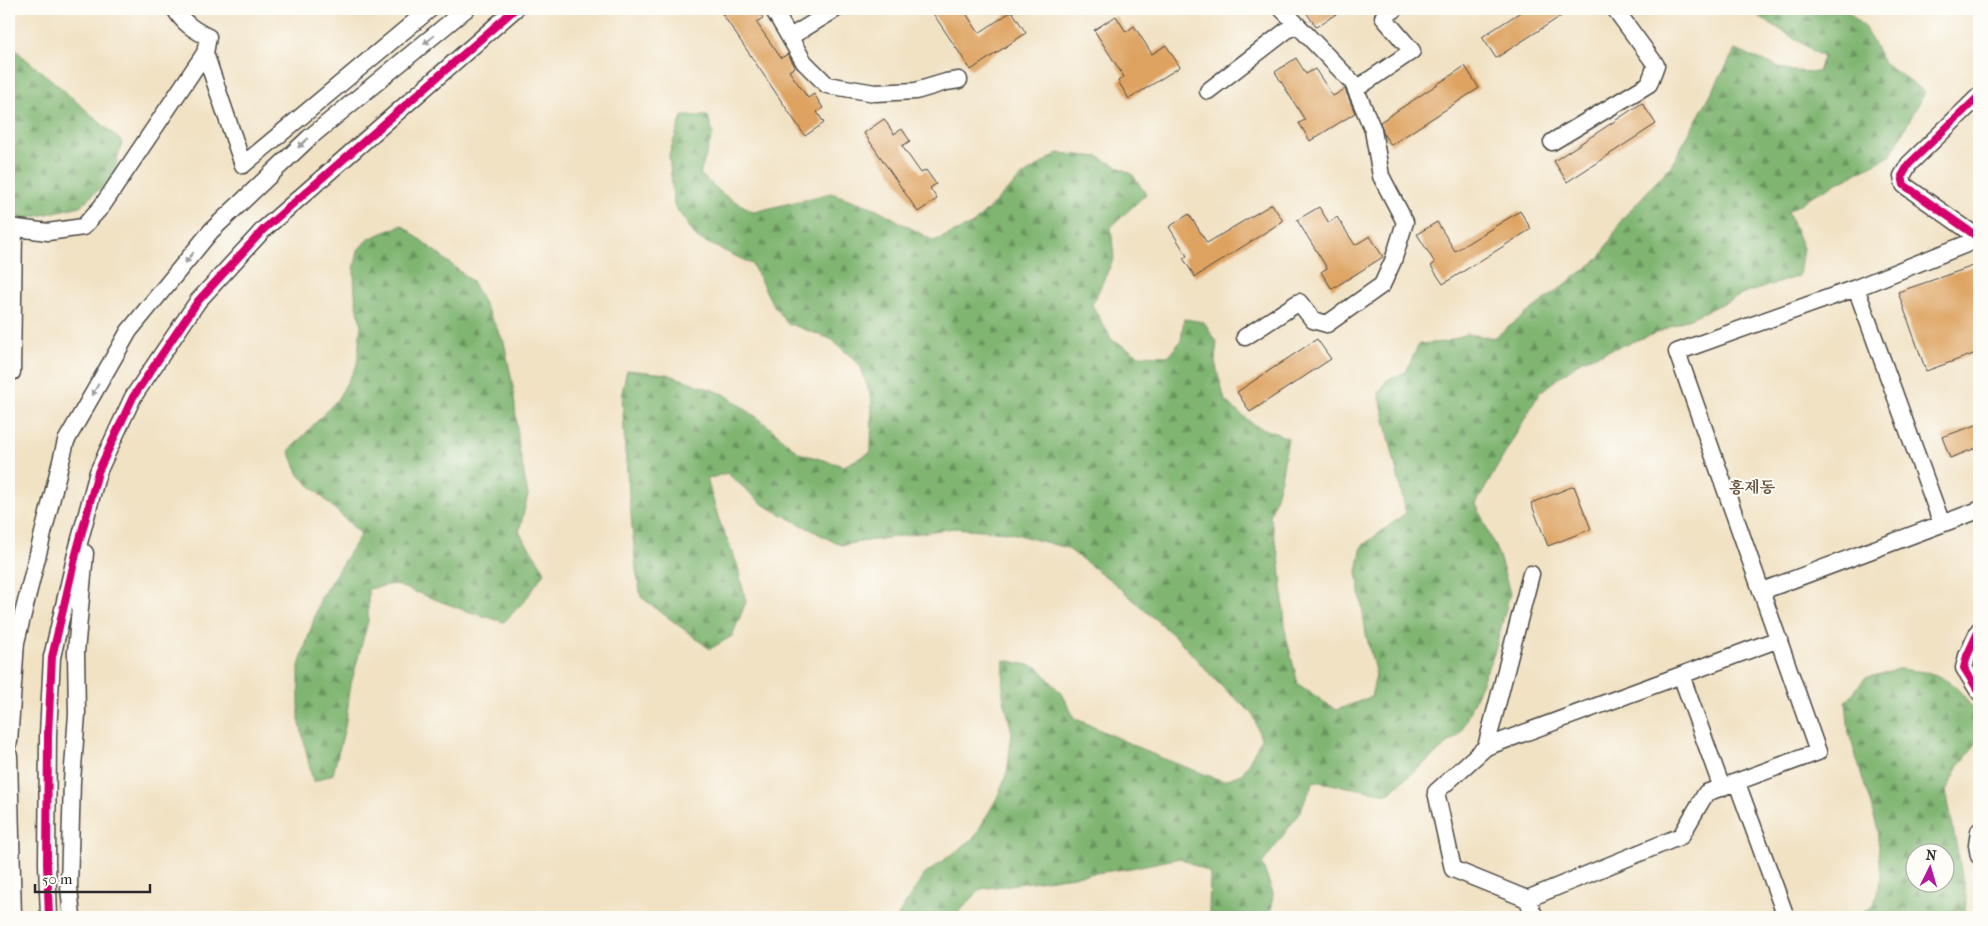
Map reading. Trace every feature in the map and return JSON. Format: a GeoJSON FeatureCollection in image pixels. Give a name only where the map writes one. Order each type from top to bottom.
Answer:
{"type":"FeatureCollection","features":[{"type":"Feature","properties":{"kind":"street"},"geometry":{"type":"LineString","coordinates":[[9,373],[12,372],[11,227],[48,232],[83,227],[102,206],[205,53],[208,37],[190,28],[180,18],[175,9]]}},
{"type":"Feature","properties":{"kind":"street"},"geometry":{"type":"LineString","coordinates":[[205,53],[243,164],[430,9]]}},
{"type":"Feature","properties":{"kind":"street"},"geometry":{"type":"LineString","coordinates":[[9,742],[16,642],[66,441],[130,331],[218,225],[309,138],[466,9]]}},
{"type":"Feature","properties":{"kind":"street"},"geometry":{"type":"LineString","coordinates":[[49,917],[47,863],[48,734],[52,657],[98,472],[133,397],[198,301],[264,229],[515,9]]}},
{"type":"Feature","properties":{"kind":"street"},"geometry":{"type":"LineString","coordinates":[[773,9],[804,62],[827,85],[875,93],[916,91],[959,80]]}},
{"type":"Feature","properties":{"kind":"street"},"geometry":{"type":"LineString","coordinates":[[790,37],[836,9]]}},
{"type":"Feature","properties":{"kind":"street"},"geometry":{"type":"LineString","coordinates":[[1245,337],[1299,302],[1313,320],[1327,324],[1382,285],[1393,261],[1405,222],[1381,176],[1373,130],[1353,83],[1282,9]]}},
{"type":"Feature","properties":{"kind":"street"},"geometry":{"type":"LineString","coordinates":[[1552,142],[1650,84],[1656,65],[1615,9]]}},
{"type":"Feature","properties":{"kind":"street"},"geometry":{"type":"LineString","coordinates":[[1356,89],[1412,51],[1383,17],[1394,10]]}},
{"type":"Feature","properties":{"kind":"street"},"geometry":{"type":"LineString","coordinates":[[1208,91],[1295,24]]}},
{"type":"Feature","properties":{"kind":"street"},"geometry":{"type":"LineString","coordinates":[[1979,96],[1909,164],[1902,176],[1904,185],[1979,239]]}},
{"type":"Feature","properties":{"kind":"street"},"geometry":{"type":"LineString","coordinates":[[1527,899],[1680,836],[1706,793],[1818,752],[1677,352],[1856,288],[1979,239]]}},
{"type":"Feature","properties":{"kind":"street"},"geometry":{"type":"LineString","coordinates":[[1856,288],[1942,524]]}},
{"type":"Feature","properties":{"kind":"street"},"geometry":{"type":"LineString","coordinates":[[72,917],[69,887],[72,781],[77,714],[76,652],[90,503]]}},
{"type":"Feature","properties":{"kind":"street"},"geometry":{"type":"LineString","coordinates":[[1762,591],[1979,510]]}},
{"type":"Feature","properties":{"kind":"street"},"geometry":{"type":"LineString","coordinates":[[1486,747],[1531,574]]}},
{"type":"Feature","properties":{"kind":"street"},"geometry":{"type":"LineString","coordinates":[[1979,630],[1967,656],[1964,668],[1979,692]]}},
{"type":"Feature","properties":{"kind":"street"},"geometry":{"type":"LineString","coordinates":[[1535,917],[1527,899],[1453,869],[1436,792],[1486,747],[1779,639]]}},
{"type":"Feature","properties":{"kind":"street"},"geometry":{"type":"LineString","coordinates":[[1682,675],[1786,917]]}},
{"type":"Feature","properties":{"kind":"street"},"geometry":{"type":"LineString","coordinates":[[9,756],[13,917]]}},
{"type":"Feature","properties":{"kind":"street"},"geometry":{"type":"LineString","coordinates":[[1979,831],[1976,845],[1979,856]]}},
{"type":"Feature","properties":{"kind":"green space"},"geometry":{"type":"Polygon","coordinates":[[[1748,9],[1846,9],[1865,28],[1884,63],[1925,92],[1890,156],[1810,197],[1788,212],[1803,248],[1799,276],[1746,293],[1659,332],[1582,360],[1540,392],[1476,504],[1499,556],[1510,593],[1495,651],[1460,734],[1387,794],[1314,781],[1298,815],[1262,864],[1273,893],[1271,917],[1209,917],[1210,873],[1180,858],[1131,868],[981,889],[954,917],[897,917],[924,875],[974,838],[997,798],[1007,773],[1012,733],[1003,695],[1004,660],[1038,667],[1064,697],[1074,718],[1159,757],[1223,781],[1243,773],[1261,739],[1253,714],[1219,684],[1179,640],[1113,582],[1067,548],[1008,532],[954,528],[840,545],[764,505],[727,473],[707,479],[719,520],[737,564],[746,602],[732,636],[710,649],[641,597],[636,569],[625,450],[622,392],[627,370],[667,374],[724,394],[762,421],[799,453],[844,466],[871,452],[872,400],[860,365],[831,339],[787,323],[772,303],[752,264],[697,238],[674,205],[669,155],[682,116],[708,116],[713,133],[700,174],[724,195],[754,212],[831,193],[875,208],[934,241],[973,224],[1021,177],[1058,153],[1099,157],[1132,174],[1146,194],[1111,227],[1114,258],[1092,305],[1112,340],[1139,355],[1168,356],[1181,341],[1184,319],[1204,322],[1217,342],[1215,362],[1225,401],[1254,425],[1288,438],[1281,479],[1270,516],[1280,564],[1286,636],[1298,684],[1336,710],[1371,697],[1376,675],[1366,634],[1357,571],[1362,546],[1406,513],[1379,393],[1387,380],[1406,372],[1419,344],[1446,342],[1466,334],[1494,338],[1600,258],[1623,218],[1671,166],[1735,50],[1791,71],[1818,72],[1823,57],[1748,9]]]}},
{"type":"Feature","properties":{"kind":"green space"},"geometry":{"type":"Polygon","coordinates":[[[9,42],[21,55],[122,142],[113,177],[80,206],[9,223],[9,42]]]}},
{"type":"Feature","properties":{"kind":"green space"},"geometry":{"type":"Polygon","coordinates":[[[402,225],[472,281],[504,342],[513,386],[519,448],[528,495],[519,532],[545,571],[526,599],[504,622],[469,612],[394,584],[368,589],[368,621],[351,684],[345,727],[333,774],[313,782],[299,719],[299,666],[321,597],[361,534],[299,475],[289,451],[337,400],[357,365],[361,324],[355,295],[354,270],[358,250],[368,239],[402,225]]]}},
{"type":"Feature","properties":{"kind":"green space"},"geometry":{"type":"Polygon","coordinates":[[[1901,669],[1932,674],[1946,680],[1961,693],[1973,710],[1979,740],[1959,766],[1946,791],[1956,844],[1966,897],[1965,917],[1857,917],[1874,905],[1881,878],[1877,826],[1849,733],[1846,702],[1865,678],[1901,669]]]}},
{"type":"Feature","properties":{"kind":"building"},"geometry":{"type":"Polygon","coordinates":[[[719,9],[756,9],[763,18],[756,22],[781,58],[788,54],[795,67],[789,71],[808,98],[814,94],[823,108],[817,112],[824,123],[805,136],[719,9]]]}},
{"type":"Feature","properties":{"kind":"building"},"geometry":{"type":"Polygon","coordinates":[[[930,9],[963,9],[979,33],[1012,11],[1026,33],[971,70],[930,9]]]}},
{"type":"Feature","properties":{"kind":"building"},"geometry":{"type":"Polygon","coordinates":[[[1304,9],[1344,9],[1316,27],[1304,9]]]}},
{"type":"Feature","properties":{"kind":"building"},"geometry":{"type":"Polygon","coordinates":[[[1525,9],[1572,9],[1496,58],[1482,37],[1525,9]]]}},
{"type":"Feature","properties":{"kind":"building"},"geometry":{"type":"Polygon","coordinates":[[[1116,16],[1126,32],[1134,26],[1152,54],[1166,45],[1180,67],[1129,99],[1118,81],[1124,77],[1094,30],[1116,16]]]}},
{"type":"Feature","properties":{"kind":"building"},"geometry":{"type":"Polygon","coordinates":[[[1296,58],[1306,74],[1315,69],[1333,96],[1345,89],[1355,113],[1310,141],[1299,123],[1305,120],[1275,72],[1296,58]]]}},
{"type":"Feature","properties":{"kind":"building"},"geometry":{"type":"Polygon","coordinates":[[[1465,66],[1479,88],[1391,145],[1384,135],[1380,122],[1465,66]]]}},
{"type":"Feature","properties":{"kind":"building"},"geometry":{"type":"Polygon","coordinates":[[[1642,103],[1656,124],[1567,182],[1554,161],[1642,103]]]}},
{"type":"Feature","properties":{"kind":"building"},"geometry":{"type":"Polygon","coordinates":[[[884,119],[894,134],[902,129],[910,141],[902,146],[921,173],[926,170],[936,184],[930,188],[937,199],[918,212],[864,133],[884,119]]]}},
{"type":"Feature","properties":{"kind":"building"},"geometry":{"type":"Polygon","coordinates":[[[1272,204],[1283,221],[1195,277],[1183,258],[1187,256],[1169,227],[1189,214],[1207,243],[1272,204]]]}},
{"type":"Feature","properties":{"kind":"building"},"geometry":{"type":"Polygon","coordinates":[[[1319,207],[1329,223],[1337,217],[1355,245],[1370,236],[1383,257],[1332,289],[1321,272],[1327,268],[1297,220],[1319,207]]]}},
{"type":"Feature","properties":{"kind":"building"},"geometry":{"type":"Polygon","coordinates":[[[1520,211],[1531,229],[1443,284],[1431,266],[1435,263],[1417,234],[1437,222],[1455,251],[1520,211]]]}},
{"type":"Feature","properties":{"kind":"building"},"geometry":{"type":"Polygon","coordinates":[[[1979,264],[1979,352],[1926,371],[1898,292],[1979,264]]]}},
{"type":"Feature","properties":{"kind":"building"},"geometry":{"type":"Polygon","coordinates":[[[1317,339],[1331,359],[1250,412],[1237,392],[1317,339]]]}},
{"type":"Feature","properties":{"kind":"building"},"geometry":{"type":"Polygon","coordinates":[[[1979,424],[1979,447],[1950,458],[1942,437],[1979,424]]]}},
{"type":"Feature","properties":{"kind":"building"},"geometry":{"type":"Polygon","coordinates":[[[1574,486],[1591,529],[1548,546],[1531,503],[1574,486]]]}},
{"type":"Feature","properties":{"kind":"cycle path"},"geometry":{"type":"LineString","coordinates":[[49,917],[47,863],[48,734],[52,657],[76,554],[98,472],[133,397],[198,301],[264,229],[515,9]]}},
{"type":"Feature","properties":{"kind":"cycle path"},"geometry":{"type":"LineString","coordinates":[[1979,96],[1909,164],[1902,176],[1904,185],[1979,238]]}},
{"type":"Feature","properties":{"kind":"cycle path"},"geometry":{"type":"LineString","coordinates":[[1979,630],[1967,656],[1964,668],[1979,692]]}},
{"type":"Feature","properties":{"kind":"district","name":"홍제동"},"geometry":{"type":"Point","coordinates":[1752,487]}}]}
